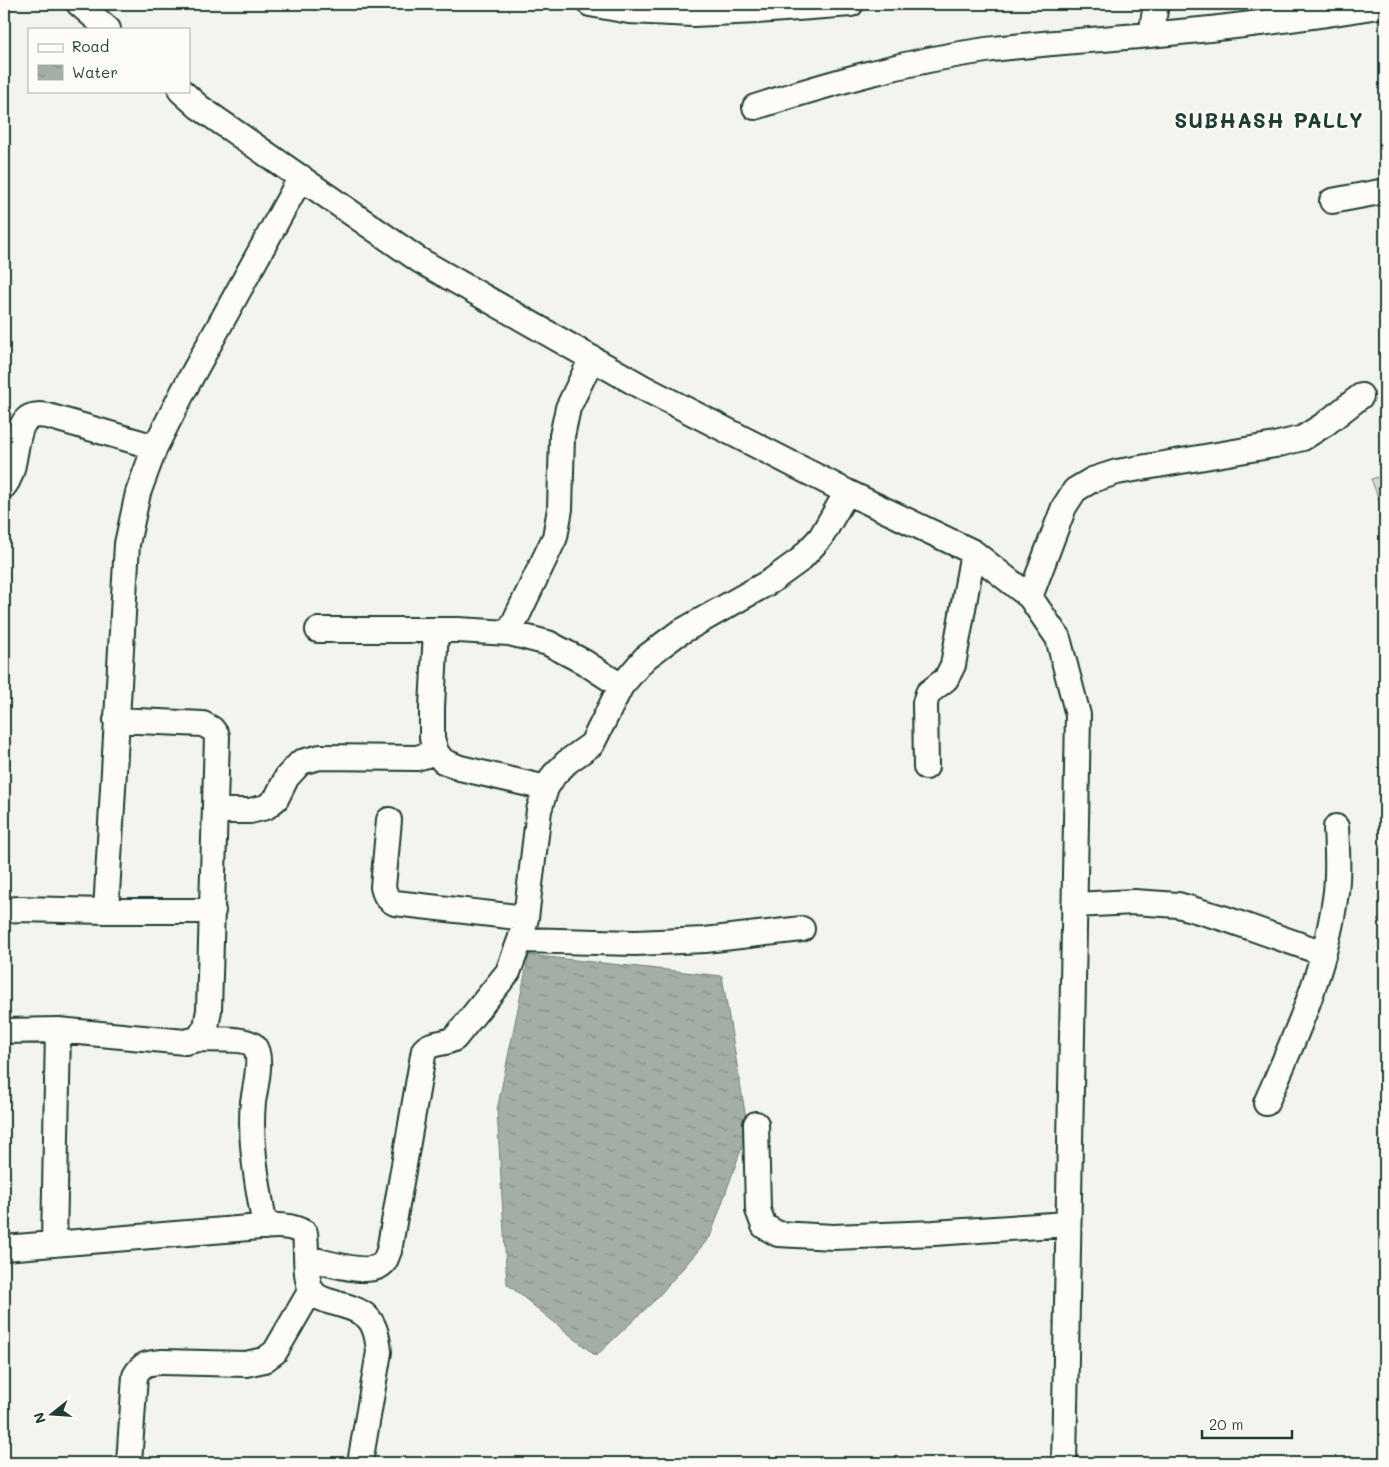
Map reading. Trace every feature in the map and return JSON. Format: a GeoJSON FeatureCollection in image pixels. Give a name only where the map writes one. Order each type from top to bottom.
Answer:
{"type":"FeatureCollection","features":[{"type":"Feature","properties":{"kind":"street"},"geometry":{"type":"LineString","coordinates":[[79,4],[107,28]]}},
{"type":"Feature","properties":{"kind":"street"},"geometry":{"type":"LineString","coordinates":[[590,4],[629,11],[693,14],[851,4]]}},
{"type":"Feature","properties":{"kind":"street"},"geometry":{"type":"LineString","coordinates":[[1150,35],[1156,4]]}},
{"type":"Feature","properties":{"kind":"street"},"geometry":{"type":"LineString","coordinates":[[755,107],[845,79],[913,63],[986,50],[1150,35],[1325,15],[1385,5]]}},
{"type":"Feature","properties":{"kind":"street"},"geometry":{"type":"LineString","coordinates":[[182,92],[199,107],[420,260],[644,388],[847,492],[973,552],[1030,597],[1058,638],[1078,715],[1064,1463]]}},
{"type":"Feature","properties":{"kind":"street"},"geometry":{"type":"LineString","coordinates":[[106,911],[127,544],[138,494],[155,447],[184,390],[301,177]]}},
{"type":"Feature","properties":{"kind":"street"},"geometry":{"type":"LineString","coordinates":[[1332,201],[1385,191]]}},
{"type":"Feature","properties":{"kind":"street"},"geometry":{"type":"LineString","coordinates":[[509,633],[555,537],[560,509],[562,436],[568,408],[592,358]]}},
{"type":"Feature","properties":{"kind":"street"},"geometry":{"type":"LineString","coordinates":[[1030,597],[1064,507],[1075,490],[1092,480],[1116,472],[1275,445],[1303,438],[1325,424],[1361,396]]}},
{"type":"Feature","properties":{"kind":"street"},"geometry":{"type":"LineString","coordinates":[[4,486],[8,482],[22,428],[28,419],[37,415],[48,416],[155,447]]}},
{"type":"Feature","properties":{"kind":"street"},"geometry":{"type":"LineString","coordinates":[[307,1258],[364,1270],[376,1269],[384,1262],[389,1251],[424,1050],[433,1044],[449,1042],[455,1038],[508,972],[523,929],[539,810],[546,788],[554,776],[567,762],[592,744],[621,686],[645,658],[677,634],[771,581],[800,560],[820,537],[847,492]]}},
{"type":"Feature","properties":{"kind":"street"},"geometry":{"type":"LineString","coordinates":[[926,768],[925,702],[928,693],[946,679],[953,665],[973,552]]}},
{"type":"Feature","properties":{"kind":"street"},"geometry":{"type":"LineString","coordinates":[[318,630],[436,630],[509,633],[548,642],[621,686]]}},
{"type":"Feature","properties":{"kind":"street"},"geometry":{"type":"LineString","coordinates":[[436,630],[432,707],[432,738],[436,752],[443,761],[460,768],[546,788]]}},
{"type":"Feature","properties":{"kind":"street"},"geometry":{"type":"LineString","coordinates":[[116,720],[203,724],[212,728],[217,736],[209,1010],[206,1027],[198,1039]]}},
{"type":"Feature","properties":{"kind":"street"},"geometry":{"type":"LineString","coordinates":[[215,811],[250,810],[266,807],[276,799],[287,777],[302,762],[320,757],[417,758],[436,752]]}},
{"type":"Feature","properties":{"kind":"street"},"geometry":{"type":"LineString","coordinates":[[389,820],[383,887],[385,895],[395,903],[523,929],[635,943],[705,940],[802,929]]}},
{"type":"Feature","properties":{"kind":"street"},"geometry":{"type":"LineString","coordinates":[[1266,1103],[1294,1041],[1323,953],[1335,899],[1337,866],[1336,826]]}},
{"type":"Feature","properties":{"kind":"street"},"geometry":{"type":"LineString","coordinates":[[1074,905],[1134,902],[1178,905],[1226,919],[1323,953]]}},
{"type":"Feature","properties":{"kind":"street"},"geometry":{"type":"LineString","coordinates":[[4,910],[212,911]]}},
{"type":"Feature","properties":{"kind":"street"},"geometry":{"type":"LineString","coordinates":[[54,1244],[58,1030]]}},
{"type":"Feature","properties":{"kind":"street"},"geometry":{"type":"LineString","coordinates":[[4,1031],[58,1030],[185,1042],[198,1039],[244,1040],[254,1045],[258,1055],[253,1104],[253,1141],[265,1227]]}},
{"type":"Feature","properties":{"kind":"street"},"geometry":{"type":"LineString","coordinates":[[756,1124],[758,1210],[764,1226],[778,1234],[833,1237],[925,1234],[1068,1224]]}},
{"type":"Feature","properties":{"kind":"street"},"geometry":{"type":"LineString","coordinates":[[4,1248],[265,1227],[296,1227],[305,1233],[308,1277],[311,1290],[321,1298],[360,1311],[372,1322],[378,1335],[379,1352],[360,1463]]}},
{"type":"Feature","properties":{"kind":"street"},"geometry":{"type":"LineString","coordinates":[[129,1463],[135,1376],[140,1368],[149,1363],[162,1362],[246,1364],[264,1360],[275,1352],[311,1290]]}},
{"type":"Feature","properties":{"kind":"green space"},"geometry":{"type":"Polygon","coordinates":[[[1385,475],[1385,516],[1371,479],[1385,475]]]}},
{"type":"Feature","properties":{"kind":"water"},"geometry":{"type":"Polygon","coordinates":[[[529,955],[722,976],[748,1130],[710,1237],[656,1299],[596,1356],[507,1284],[497,1110],[529,955]]]}},
{"type":"Feature","properties":{"kind":"district","name":"SUBHASH PALLY"},"geometry":{"type":"Point","coordinates":[1269,119]}}]}
